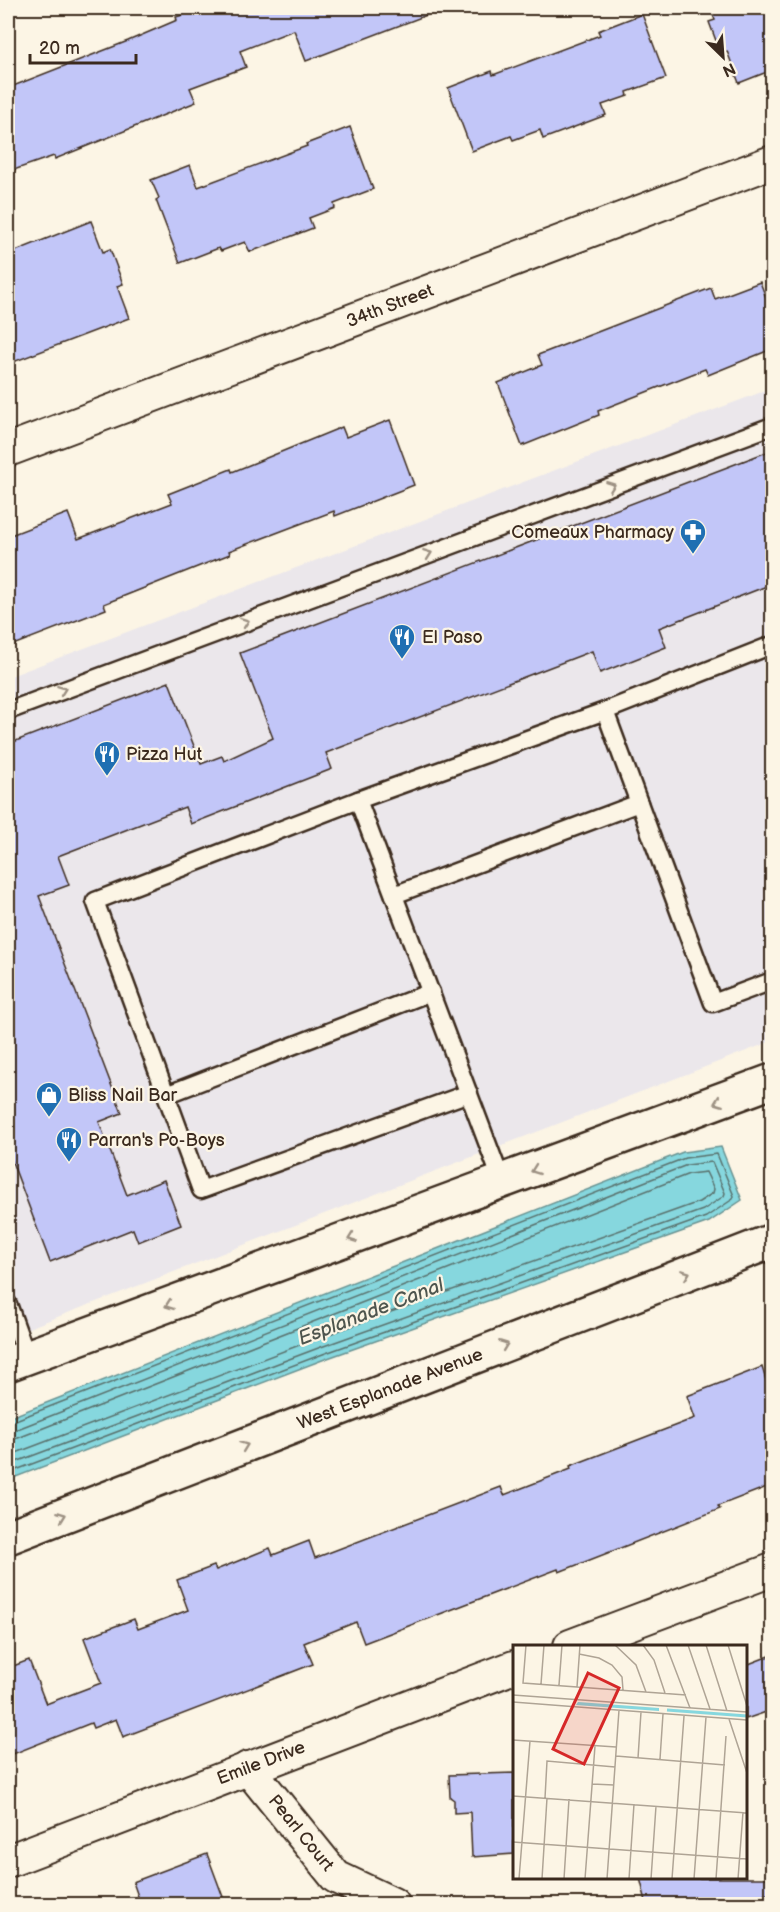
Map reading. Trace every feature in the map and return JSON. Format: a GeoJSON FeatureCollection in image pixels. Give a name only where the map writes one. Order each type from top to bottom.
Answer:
{"type":"FeatureCollection","features":[{"type":"Feature","properties":{"kind":"main road"},"geometry":{"type":"LineString","coordinates":[[17,1361],[772,1081]]}},
{"type":"Feature","properties":{"kind":"main road","name":"West Esplanade Avenue"},"geometry":{"type":"LineString","coordinates":[[8,1537],[772,1241]]}},
{"type":"Feature","properties":{"kind":"street","name":"34th Street"},"geometry":{"type":"LineString","coordinates":[[8,450],[772,162]]}},
{"type":"Feature","properties":{"kind":"street"},"geometry":{"type":"LineString","coordinates":[[575,1645],[772,1570]]}},
{"type":"Feature","properties":{"kind":"street","name":"Emile Drive"},"geometry":{"type":"LineString","coordinates":[[8,1861],[513,1667]]}},
{"type":"Feature","properties":{"kind":"street","name":"Pearl Court"},"geometry":{"type":"LineString","coordinates":[[248,1768],[336,1877],[393,1905]]}},
{"type":"Feature","properties":{"kind":"lane"},"geometry":{"type":"LineString","coordinates":[[8,711],[772,426]]}},
{"type":"Feature","properties":{"kind":"lane"},"geometry":{"type":"LineString","coordinates":[[469,1093],[201,1190],[95,901],[358,800],[605,711],[772,645]]}},
{"type":"Feature","properties":{"kind":"lane"},"geometry":{"type":"LineString","coordinates":[[605,711],[713,1003],[772,981]]}},
{"type":"Feature","properties":{"kind":"lane"},"geometry":{"type":"LineString","coordinates":[[358,800],[502,1182]]}},
{"type":"Feature","properties":{"kind":"lane"},"geometry":{"type":"LineString","coordinates":[[394,895],[639,803]]}},
{"type":"Feature","properties":{"kind":"lane"},"geometry":{"type":"LineString","coordinates":[[166,1095],[431,992]]}},
{"type":"Feature","properties":{"kind":"lane"},"geometry":{"type":"LineString","coordinates":[[8,1304],[17,1361]]}},
{"type":"Feature","properties":{"kind":"shaded area"},"geometry":{"type":"Polygon","coordinates":[[[772,388],[772,1041],[8,1336],[8,677],[772,388]]]}},
{"type":"Feature","properties":{"kind":"water","name":"Esplanade Canal"},"geometry":{"type":"Polygon","coordinates":[[[721,1147],[742,1200],[709,1222],[325,1359],[8,1480],[8,1418],[683,1152],[721,1147]]]}},
{"type":"Feature","properties":{"kind":"building"},"geometry":{"type":"Polygon","coordinates":[[[204,8],[440,8],[440,10],[306,61],[294,30],[240,51],[246,67],[190,88],[196,102],[55,159],[54,156],[8,172],[8,88],[128,41],[177,20],[176,17],[204,8]]]}},
{"type":"Feature","properties":{"kind":"building"},"geometry":{"type":"Polygon","coordinates":[[[710,8],[772,8],[772,70],[739,83],[727,51],[721,54],[709,22],[715,20],[710,8]]]}},
{"type":"Feature","properties":{"kind":"building"},"geometry":{"type":"Polygon","coordinates":[[[642,14],[666,78],[627,92],[628,96],[602,105],[606,115],[543,139],[540,130],[513,140],[511,136],[472,151],[448,88],[492,71],[493,75],[600,35],[598,31],[642,14]]]}},
{"type":"Feature","properties":{"kind":"building"},"geometry":{"type":"Polygon","coordinates":[[[350,127],[373,189],[334,204],[335,208],[309,218],[313,228],[250,252],[245,242],[221,251],[219,248],[180,263],[156,200],[159,198],[151,180],[190,165],[198,187],[307,146],[306,144],[350,127]]]}},
{"type":"Feature","properties":{"kind":"building"},"geometry":{"type":"Polygon","coordinates":[[[91,221],[103,252],[110,249],[123,284],[117,286],[129,318],[8,364],[8,254],[91,221]]]}},
{"type":"Feature","properties":{"kind":"building"},"geometry":{"type":"Polygon","coordinates":[[[760,282],[772,313],[772,349],[708,375],[705,369],[598,411],[599,415],[522,446],[498,383],[542,365],[538,355],[711,288],[715,299],[760,282]]]}},
{"type":"Feature","properties":{"kind":"building"},"geometry":{"type":"Polygon","coordinates":[[[390,420],[414,485],[335,516],[334,511],[229,551],[230,554],[104,604],[106,609],[8,647],[8,536],[68,513],[78,539],[172,503],[168,494],[231,469],[232,472],[342,427],[346,437],[390,420]]]}},
{"type":"Feature","properties":{"kind":"building"},"geometry":{"type":"Polygon","coordinates":[[[772,450],[772,584],[659,628],[666,647],[600,673],[592,651],[326,753],[332,769],[191,824],[185,807],[58,856],[69,885],[39,896],[122,1113],[99,1122],[127,1195],[164,1180],[181,1225],[138,1242],[133,1229],[50,1262],[8,1151],[8,744],[169,682],[201,764],[222,756],[224,761],[273,738],[240,653],[772,450]]]}},
{"type":"Feature","properties":{"kind":"building"},"geometry":{"type":"Polygon","coordinates":[[[762,1367],[772,1400],[772,1485],[718,1506],[720,1509],[559,1572],[558,1569],[364,1643],[356,1622],[304,1643],[313,1664],[123,1737],[116,1719],[93,1728],[91,1723],[8,1756],[8,1668],[29,1660],[46,1704],[101,1683],[84,1638],[134,1619],[138,1629],[188,1610],[177,1580],[214,1566],[216,1570],[270,1548],[273,1555],[309,1541],[315,1558],[501,1487],[504,1495],[571,1469],[570,1466],[695,1418],[687,1396],[762,1367]]]}},
{"type":"Feature","properties":{"kind":"building"},"geometry":{"type":"Polygon","coordinates":[[[772,1655],[772,1710],[747,1719],[747,1665],[772,1655]]]}},
{"type":"Feature","properties":{"kind":"building"},"geometry":{"type":"Polygon","coordinates":[[[513,1773],[513,1854],[472,1857],[470,1812],[454,1813],[454,1800],[450,1797],[449,1775],[513,1773]]]}},
{"type":"Feature","properties":{"kind":"building"},"geometry":{"type":"Polygon","coordinates":[[[207,1854],[226,1905],[141,1905],[133,1882],[207,1854]]]}},
{"type":"Feature","properties":{"kind":"building"},"geometry":{"type":"Polygon","coordinates":[[[772,1878],[772,1893],[730,1905],[647,1905],[640,1879],[772,1878]]]}},
{"type":"Feature","properties":{"kind":"place","name":"Comeaux Pharmacy"},"geometry":{"type":"Point","coordinates":[693,555]}},
{"type":"Feature","properties":{"kind":"place","name":"El Paso"},"geometry":{"type":"Point","coordinates":[402,660]}},
{"type":"Feature","properties":{"kind":"place","name":"Pizza Hut"},"geometry":{"type":"Point","coordinates":[107,777]}},
{"type":"Feature","properties":{"kind":"place","name":"Bliss Nail Bar"},"geometry":{"type":"Point","coordinates":[49,1118]}},
{"type":"Feature","properties":{"kind":"place","name":"Parran's Po-Boys"},"geometry":{"type":"Point","coordinates":[69,1163]}}]}
